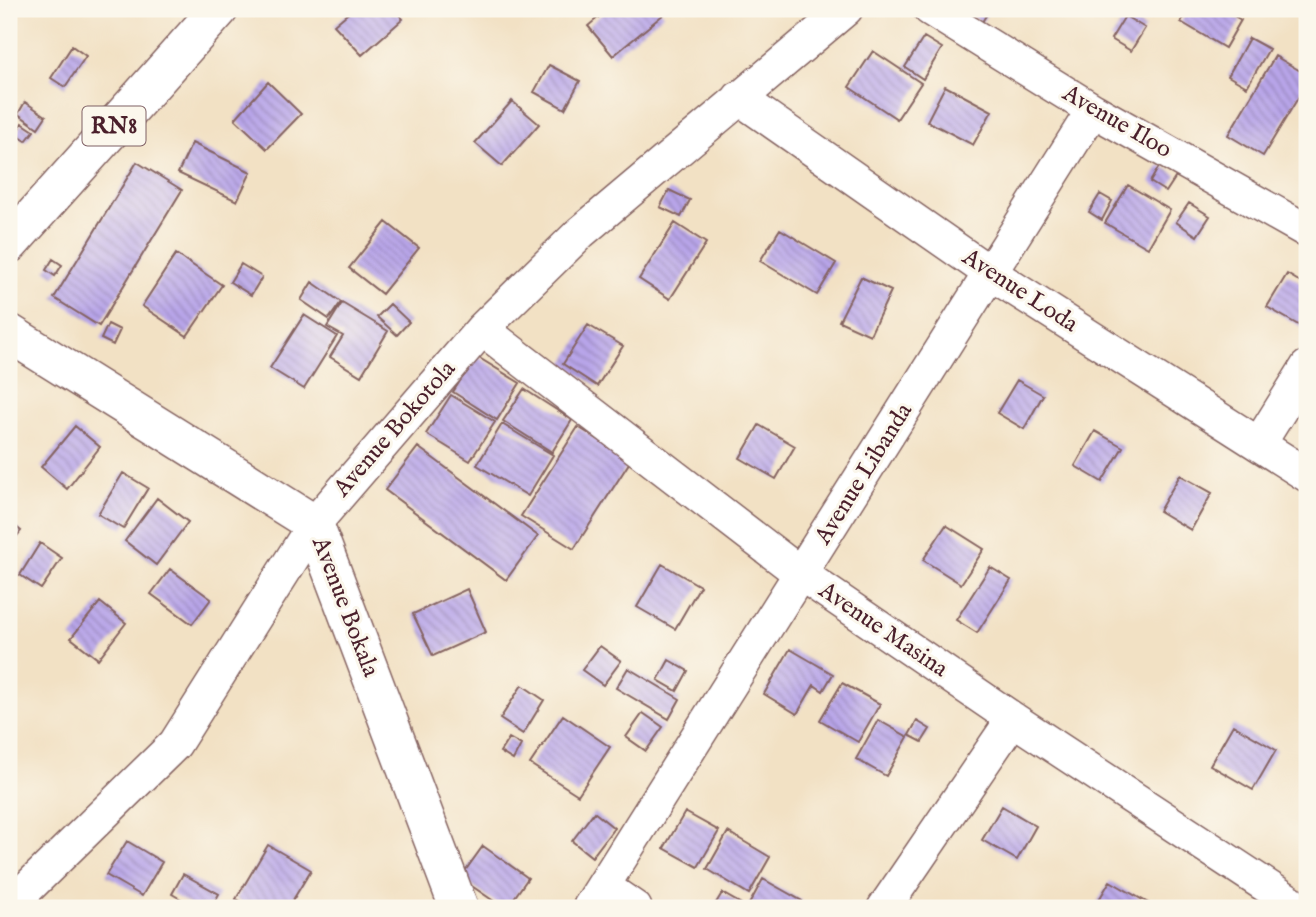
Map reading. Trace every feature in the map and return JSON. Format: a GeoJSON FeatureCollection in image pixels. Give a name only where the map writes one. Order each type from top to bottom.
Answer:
{"type":"FeatureCollection","features":[{"type":"Feature","properties":{"kind":"street","name":"RN8"},"geometry":{"type":"LineString","coordinates":[[9,244],[219,9]]}},
{"type":"Feature","properties":{"kind":"street","name":"Avenue Bokotola"},"geometry":{"type":"LineString","coordinates":[[9,906],[175,744],[314,524],[482,329],[580,233],[846,9]]}},
{"type":"Feature","properties":{"kind":"street","name":"Avenue Iloo"},"geometry":{"type":"LineString","coordinates":[[930,9],[1093,110],[1307,231]]}},
{"type":"Feature","properties":{"kind":"street","name":"Avenue Loda"},"geometry":{"type":"LineString","coordinates":[[739,99],[990,273],[1307,475]]}},
{"type":"Feature","properties":{"kind":"street","name":"Avenue Libanda"},"geometry":{"type":"LineString","coordinates":[[596,897],[1093,110]]}},
{"type":"Feature","properties":{"kind":"street","name":"Avenue Masina"},"geometry":{"type":"LineString","coordinates":[[482,329],[801,573],[1013,719],[1300,908]]}},
{"type":"Feature","properties":{"kind":"street","name":"Avenue Bokala"},"geometry":{"type":"LineString","coordinates":[[9,333],[314,524],[459,908]]}},
{"type":"Feature","properties":{"kind":"street"},"geometry":{"type":"LineString","coordinates":[[1259,444],[1307,367]]}},
{"type":"Feature","properties":{"kind":"street"},"geometry":{"type":"LineString","coordinates":[[884,908],[1013,719]]}},
{"type":"Feature","properties":{"kind":"street"},"geometry":{"type":"LineString","coordinates":[[596,897],[635,908]]}},
{"type":"Feature","properties":{"kind":"building"},"geometry":{"type":"Polygon","coordinates":[[[353,9],[394,9],[403,19],[362,55],[334,25],[353,9]]]}},
{"type":"Feature","properties":{"kind":"building"},"geometry":{"type":"Polygon","coordinates":[[[608,9],[659,9],[664,14],[613,56],[588,26],[608,9]]]}},
{"type":"Feature","properties":{"kind":"building"},"geometry":{"type":"Polygon","coordinates":[[[960,9],[990,9],[982,22],[960,9]]]}},
{"type":"Feature","properties":{"kind":"building"},"geometry":{"type":"Polygon","coordinates":[[[1188,9],[1222,9],[1241,20],[1225,48],[1181,22],[1188,9]]]}},
{"type":"Feature","properties":{"kind":"building"},"geometry":{"type":"Polygon","coordinates":[[[1125,16],[1145,28],[1131,51],[1111,39],[1125,16]]]}},
{"type":"Feature","properties":{"kind":"building"},"geometry":{"type":"Polygon","coordinates":[[[924,37],[942,48],[923,79],[905,67],[924,37]]]}},
{"type":"Feature","properties":{"kind":"building"},"geometry":{"type":"Polygon","coordinates":[[[1249,38],[1269,49],[1247,87],[1228,76],[1249,38]]]}},
{"type":"Feature","properties":{"kind":"building"},"geometry":{"type":"Polygon","coordinates":[[[72,46],[86,56],[65,87],[51,78],[72,46]]]}},
{"type":"Feature","properties":{"kind":"building"},"geometry":{"type":"Polygon","coordinates":[[[873,51],[921,83],[897,119],[849,87],[873,51]]]}},
{"type":"Feature","properties":{"kind":"building"},"geometry":{"type":"Polygon","coordinates":[[[1275,56],[1307,75],[1307,83],[1263,156],[1228,135],[1275,56]]]}},
{"type":"Feature","properties":{"kind":"building"},"geometry":{"type":"Polygon","coordinates":[[[549,65],[580,81],[565,109],[534,92],[549,65]]]}},
{"type":"Feature","properties":{"kind":"building"},"geometry":{"type":"Polygon","coordinates":[[[268,82],[301,114],[267,149],[235,119],[268,82]]]}},
{"type":"Feature","properties":{"kind":"building"},"geometry":{"type":"Polygon","coordinates":[[[945,86],[992,111],[973,145],[927,121],[945,86]]]}},
{"type":"Feature","properties":{"kind":"building"},"geometry":{"type":"Polygon","coordinates":[[[512,101],[539,124],[502,166],[475,143],[512,101]]]}},
{"type":"Feature","properties":{"kind":"building"},"geometry":{"type":"Polygon","coordinates":[[[25,102],[46,116],[38,128],[18,114],[25,102]]]}},
{"type":"Feature","properties":{"kind":"building"},"geometry":{"type":"Polygon","coordinates":[[[22,123],[34,131],[26,141],[15,134],[22,123]]]}},
{"type":"Feature","properties":{"kind":"building"},"geometry":{"type":"Polygon","coordinates":[[[192,143],[251,172],[237,201],[178,173],[192,143]]]}},
{"type":"Feature","properties":{"kind":"building"},"geometry":{"type":"Polygon","coordinates":[[[137,162],[182,190],[99,326],[54,298],[137,162]]]}},
{"type":"Feature","properties":{"kind":"building"},"geometry":{"type":"Polygon","coordinates":[[[1160,165],[1177,175],[1166,192],[1150,182],[1160,165]]]}},
{"type":"Feature","properties":{"kind":"building"},"geometry":{"type":"Polygon","coordinates":[[[1128,185],[1170,210],[1148,248],[1105,223],[1128,185]]]}},
{"type":"Feature","properties":{"kind":"building"},"geometry":{"type":"Polygon","coordinates":[[[669,190],[690,200],[681,217],[660,207],[669,190]]]}},
{"type":"Feature","properties":{"kind":"building"},"geometry":{"type":"Polygon","coordinates":[[[1100,194],[1112,201],[1102,220],[1089,212],[1100,194]]]}},
{"type":"Feature","properties":{"kind":"building"},"geometry":{"type":"Polygon","coordinates":[[[1189,203],[1210,216],[1197,236],[1176,222],[1189,203]]]}},
{"type":"Feature","properties":{"kind":"building"},"geometry":{"type":"Polygon","coordinates":[[[386,222],[419,248],[382,294],[349,268],[386,222]]]}},
{"type":"Feature","properties":{"kind":"building"},"geometry":{"type":"Polygon","coordinates":[[[675,223],[706,243],[670,299],[639,279],[675,223]]]}},
{"type":"Feature","properties":{"kind":"building"},"geometry":{"type":"Polygon","coordinates":[[[780,229],[836,263],[817,295],[760,261],[780,229]]]}},
{"type":"Feature","properties":{"kind":"building"},"geometry":{"type":"Polygon","coordinates":[[[176,254],[222,285],[187,336],[142,306],[176,254]]]}},
{"type":"Feature","properties":{"kind":"building"},"geometry":{"type":"Polygon","coordinates":[[[53,259],[62,265],[55,276],[46,270],[53,259]]]}},
{"type":"Feature","properties":{"kind":"building"},"geometry":{"type":"Polygon","coordinates":[[[241,264],[262,277],[251,295],[230,282],[241,264]]]}},
{"type":"Feature","properties":{"kind":"building"},"geometry":{"type":"Polygon","coordinates":[[[1287,274],[1307,286],[1307,330],[1267,307],[1287,274]]]}},
{"type":"Feature","properties":{"kind":"building"},"geometry":{"type":"Polygon","coordinates":[[[861,277],[891,291],[870,335],[839,321],[861,277]]]}},
{"type":"Feature","properties":{"kind":"building"},"geometry":{"type":"Polygon","coordinates":[[[312,282],[341,302],[329,319],[301,300],[312,282]]]}},
{"type":"Feature","properties":{"kind":"building"},"geometry":{"type":"Polygon","coordinates":[[[342,303],[388,331],[361,376],[330,357],[343,336],[327,327],[342,303]]]}},
{"type":"Feature","properties":{"kind":"building"},"geometry":{"type":"Polygon","coordinates":[[[390,304],[409,322],[397,335],[377,317],[390,304]]]}},
{"type":"Feature","properties":{"kind":"building"},"geometry":{"type":"Polygon","coordinates":[[[304,315],[337,336],[304,389],[270,368],[304,315]]]}},
{"type":"Feature","properties":{"kind":"building"},"geometry":{"type":"Polygon","coordinates":[[[108,324],[120,330],[113,345],[101,339],[108,324]]]}},
{"type":"Feature","properties":{"kind":"building"},"geometry":{"type":"Polygon","coordinates":[[[588,325],[623,346],[597,386],[563,364],[588,325]]]}},
{"type":"Feature","properties":{"kind":"building"},"geometry":{"type":"Polygon","coordinates":[[[476,356],[520,383],[497,420],[453,392],[476,356]]]}},
{"type":"Feature","properties":{"kind":"building"},"geometry":{"type":"Polygon","coordinates":[[[1017,380],[1043,395],[1024,429],[997,413],[1017,380]]]}},
{"type":"Feature","properties":{"kind":"building"},"geometry":{"type":"Polygon","coordinates":[[[524,389],[572,420],[552,452],[503,421],[524,389]]]}},
{"type":"Feature","properties":{"kind":"building"},"geometry":{"type":"Polygon","coordinates":[[[451,395],[495,422],[470,461],[426,434],[451,395]]]}},
{"type":"Feature","properties":{"kind":"building"},"geometry":{"type":"Polygon","coordinates":[[[502,424],[553,455],[528,496],[477,465],[502,424]]]}},
{"type":"Feature","properties":{"kind":"building"},"geometry":{"type":"Polygon","coordinates":[[[759,425],[795,446],[776,479],[740,458],[759,425]]]}},
{"type":"Feature","properties":{"kind":"building"},"geometry":{"type":"Polygon","coordinates":[[[75,426],[100,447],[67,489],[41,467],[75,426]]]}},
{"type":"Feature","properties":{"kind":"building"},"geometry":{"type":"Polygon","coordinates":[[[578,427],[631,460],[574,549],[521,516],[578,427]]]}},
{"type":"Feature","properties":{"kind":"building"},"geometry":{"type":"Polygon","coordinates":[[[1095,431],[1123,447],[1102,482],[1075,466],[1095,431]]]}},
{"type":"Feature","properties":{"kind":"building"},"geometry":{"type":"Polygon","coordinates":[[[418,447],[538,536],[506,580],[385,490],[418,447]]]}},
{"type":"Feature","properties":{"kind":"building"},"geometry":{"type":"Polygon","coordinates":[[[123,473],[148,488],[123,529],[98,514],[123,473]]]}},
{"type":"Feature","properties":{"kind":"building"},"geometry":{"type":"Polygon","coordinates":[[[1180,475],[1212,493],[1191,530],[1159,511],[1180,475]]]}},
{"type":"Feature","properties":{"kind":"building"},"geometry":{"type":"Polygon","coordinates":[[[157,498],[188,522],[156,565],[125,541],[157,498]]]}},
{"type":"Feature","properties":{"kind":"building"},"geometry":{"type":"Polygon","coordinates":[[[9,521],[21,531],[9,546],[9,521]]]}},
{"type":"Feature","properties":{"kind":"building"},"geometry":{"type":"Polygon","coordinates":[[[946,525],[984,549],[961,584],[923,560],[946,525]]]}},
{"type":"Feature","properties":{"kind":"building"},"geometry":{"type":"Polygon","coordinates":[[[40,543],[62,558],[41,589],[20,575],[40,543]]]}},
{"type":"Feature","properties":{"kind":"building"},"geometry":{"type":"Polygon","coordinates":[[[662,564],[700,586],[675,629],[637,607],[662,564]]]}},
{"type":"Feature","properties":{"kind":"building"},"geometry":{"type":"Polygon","coordinates":[[[990,567],[1011,580],[977,633],[956,620],[990,567]]]}},
{"type":"Feature","properties":{"kind":"building"},"geometry":{"type":"Polygon","coordinates":[[[170,569],[211,599],[192,624],[151,594],[170,569]]]}},
{"type":"Feature","properties":{"kind":"building"},"geometry":{"type":"Polygon","coordinates":[[[467,589],[486,632],[433,656],[413,614],[467,589]]]}},
{"type":"Feature","properties":{"kind":"building"},"geometry":{"type":"Polygon","coordinates":[[[100,602],[126,623],[98,659],[71,638],[100,602]]]}},
{"type":"Feature","properties":{"kind":"building"},"geometry":{"type":"Polygon","coordinates":[[[600,646],[621,661],[603,685],[582,670],[600,646]]]}},
{"type":"Feature","properties":{"kind":"building"},"geometry":{"type":"Polygon","coordinates":[[[790,649],[833,674],[823,691],[814,685],[797,714],[764,694],[790,649]]]}},
{"type":"Feature","properties":{"kind":"building"},"geometry":{"type":"Polygon","coordinates":[[[669,660],[688,671],[677,691],[658,680],[669,660]]]}},
{"type":"Feature","properties":{"kind":"building"},"geometry":{"type":"Polygon","coordinates":[[[628,668],[680,699],[669,719],[616,688],[628,668]]]}},
{"type":"Feature","properties":{"kind":"building"},"geometry":{"type":"Polygon","coordinates":[[[842,683],[880,704],[858,742],[820,720],[842,683]]]}},
{"type":"Feature","properties":{"kind":"building"},"geometry":{"type":"Polygon","coordinates":[[[522,685],[544,700],[523,734],[500,719],[522,685]]]}},
{"type":"Feature","properties":{"kind":"building"},"geometry":{"type":"Polygon","coordinates":[[[643,713],[663,727],[646,751],[626,737],[643,713]]]}},
{"type":"Feature","properties":{"kind":"building"},"geometry":{"type":"Polygon","coordinates":[[[563,715],[610,747],[578,795],[530,764],[563,715]]]}},
{"type":"Feature","properties":{"kind":"building"},"geometry":{"type":"Polygon","coordinates":[[[878,720],[908,737],[886,776],[856,759],[878,720]]]}},
{"type":"Feature","properties":{"kind":"building"},"geometry":{"type":"Polygon","coordinates":[[[917,721],[930,729],[922,742],[909,735],[917,721]]]}},
{"type":"Feature","properties":{"kind":"building"},"geometry":{"type":"Polygon","coordinates":[[[1233,725],[1276,750],[1253,790],[1210,765],[1233,725]]]}},
{"type":"Feature","properties":{"kind":"building"},"geometry":{"type":"Polygon","coordinates":[[[509,738],[521,745],[513,760],[500,752],[509,738]]]}},
{"type":"Feature","properties":{"kind":"building"},"geometry":{"type":"Polygon","coordinates":[[[1002,806],[1036,826],[1017,860],[982,840],[1002,806]]]}},
{"type":"Feature","properties":{"kind":"building"},"geometry":{"type":"Polygon","coordinates":[[[594,812],[614,828],[592,857],[572,841],[594,812]]]}},
{"type":"Feature","properties":{"kind":"building"},"geometry":{"type":"Polygon","coordinates":[[[685,812],[719,831],[698,867],[664,848],[685,812]]]}},
{"type":"Feature","properties":{"kind":"building"},"geometry":{"type":"Polygon","coordinates":[[[728,832],[770,857],[749,894],[707,869],[728,832]]]}},
{"type":"Feature","properties":{"kind":"building"},"geometry":{"type":"Polygon","coordinates":[[[127,841],[162,862],[142,896],[106,875],[127,841]]]}},
{"type":"Feature","properties":{"kind":"building"},"geometry":{"type":"Polygon","coordinates":[[[268,845],[311,870],[288,908],[253,908],[236,899],[268,845]]]}},
{"type":"Feature","properties":{"kind":"building"},"geometry":{"type":"Polygon","coordinates":[[[483,846],[528,878],[507,908],[460,878],[483,846]]]}},
{"type":"Feature","properties":{"kind":"building"},"geometry":{"type":"Polygon","coordinates":[[[183,874],[219,894],[211,908],[196,908],[172,894],[183,874]]]}},
{"type":"Feature","properties":{"kind":"building"},"geometry":{"type":"Polygon","coordinates":[[[763,879],[802,901],[798,908],[747,908],[763,879]]]}},
{"type":"Feature","properties":{"kind":"building"},"geometry":{"type":"Polygon","coordinates":[[[1110,881],[1153,906],[1152,908],[1094,908],[1110,881]]]}},
{"type":"Feature","properties":{"kind":"building"},"geometry":{"type":"Polygon","coordinates":[[[722,893],[741,904],[739,908],[713,908],[722,893]]]}}]}
